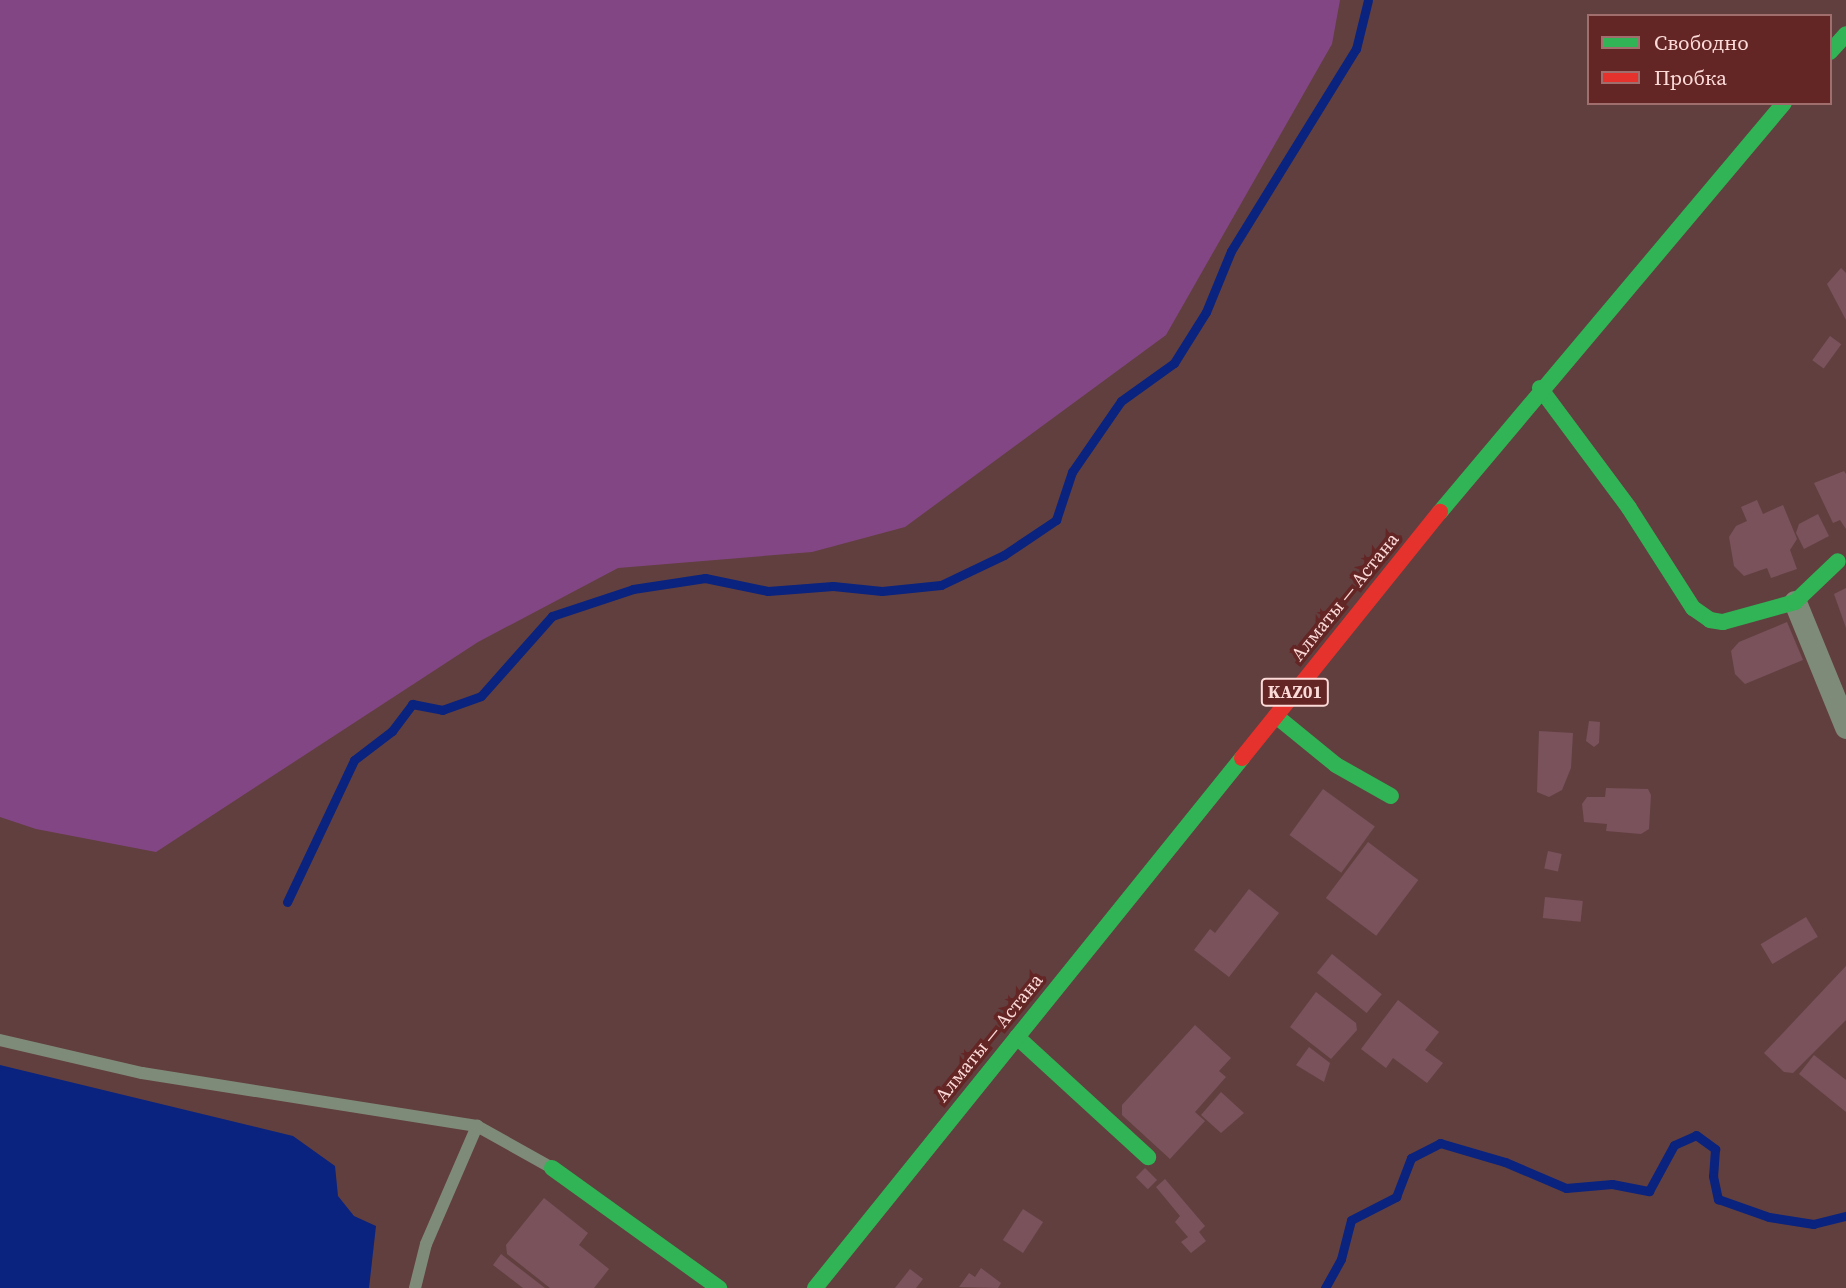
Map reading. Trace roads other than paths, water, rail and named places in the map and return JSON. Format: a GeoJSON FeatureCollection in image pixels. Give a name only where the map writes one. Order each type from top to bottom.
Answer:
{"type":"FeatureCollection","features":[{"type":"Feature","properties":{"kind":"main road"},"geometry":{"type":"LineString","coordinates":[[1832,50],[1846,34]]}},
{"type":"Feature","properties":{"kind":"main road","name":"Алматы — Астана"},"geometry":{"type":"LineString","coordinates":[[815,1288],[1539,388],[1782,105]]}},
{"type":"Feature","properties":{"kind":"main road"},"geometry":{"type":"LineString","coordinates":[[1539,388],[1629,508],[1693,608],[1723,622],[1795,602],[1838,561]]}},
{"type":"Feature","properties":{"kind":"main road"},"geometry":{"type":"LineString","coordinates":[[1276,716],[1336,765],[1391,796]]}},
{"type":"Feature","properties":{"kind":"main road"},"geometry":{"type":"LineString","coordinates":[[1017,1037],[1148,1157]]}},
{"type":"Feature","properties":{"kind":"main road"},"geometry":{"type":"LineString","coordinates":[[552,1168],[719,1288]]}},
{"type":"Feature","properties":{"kind":"street"},"geometry":{"type":"LineString","coordinates":[[1795,602],[1846,725]]}},
{"type":"Feature","properties":{"kind":"lane"},"geometry":{"type":"LineString","coordinates":[[0,1040],[142,1073],[477,1126],[552,1168]]}},
{"type":"Feature","properties":{"kind":"lane"},"geometry":{"type":"LineString","coordinates":[[415,1288],[426,1244],[477,1126]]}},
{"type":"Feature","properties":{"kind":"waterway"},"geometry":{"type":"LineString","coordinates":[[287,902],[354,760],[392,731],[412,704],[442,710],[481,696],[552,616],[633,589],[705,578],[768,591],[833,586],[882,591],[941,585],[1004,555],[1056,520],[1072,472],[1121,401],[1174,363],[1206,312],[1231,251],[1356,49],[1368,0]]}},
{"type":"Feature","properties":{"kind":"waterway"},"geometry":{"type":"LineString","coordinates":[[1325,1288],[1341,1259],[1351,1220],[1396,1197],[1411,1158],[1440,1143],[1505,1162],[1566,1188],[1612,1184],[1649,1191],[1674,1145],[1696,1135],[1715,1149],[1713,1176],[1718,1199],[1769,1217],[1813,1224],[1846,1216]]}}]}
